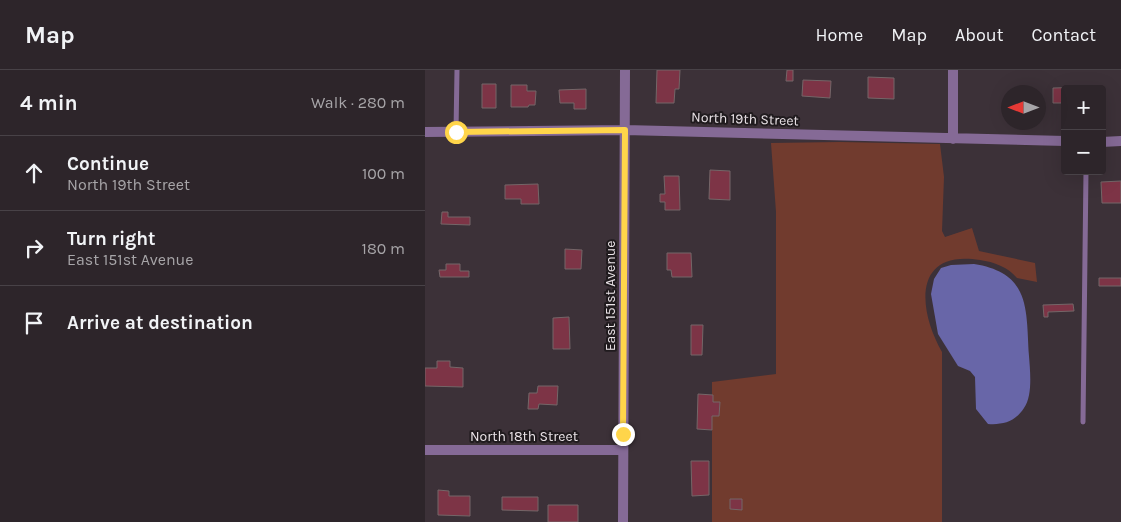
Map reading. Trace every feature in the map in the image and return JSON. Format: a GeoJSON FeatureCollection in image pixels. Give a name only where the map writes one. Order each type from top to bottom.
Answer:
{"type":"FeatureCollection","features":[{"type":"Feature","properties":{"kind":"street","name":"East 151st Avenue"},"geometry":{"type":"LineString","coordinates":[[623,522],[625,70]]}},
{"type":"Feature","properties":{"kind":"street"},"geometry":{"type":"LineString","coordinates":[[953,70],[953,139]]}},
{"type":"Feature","properties":{"kind":"street","name":"North 19th Street"},"geometry":{"type":"LineString","coordinates":[[425,132],[625,130],[1061,141]]}},
{"type":"Feature","properties":{"kind":"street"},"geometry":{"type":"LineString","coordinates":[[1106,142],[1121,141]]}},
{"type":"Feature","properties":{"kind":"street","name":"North 18th Street"},"geometry":{"type":"LineString","coordinates":[[425,450],[622,450]]}},
{"type":"Feature","properties":{"kind":"lane"},"geometry":{"type":"LineString","coordinates":[[456,132],[457,70]]}},
{"type":"Feature","properties":{"kind":"lane"},"geometry":{"type":"LineString","coordinates":[[1083,422],[1086,175]]}},
{"type":"Feature","properties":{"kind":"shaded area"},"geometry":{"type":"Polygon","coordinates":[[[771,143],[940,144],[944,177],[942,231],[945,237],[972,228],[979,251],[1035,263],[1037,282],[1017,278],[1005,268],[980,260],[958,259],[942,264],[932,273],[927,286],[926,302],[928,318],[942,352],[942,522],[712,522],[712,382],[776,374],[776,212],[771,143]]]}},
{"type":"Feature","properties":{"kind":"shaded area"},"geometry":{"type":"Polygon","coordinates":[[[974,264],[993,269],[1006,276],[1016,285],[1022,296],[1025,309],[1030,375],[1029,397],[1017,417],[999,424],[988,424],[976,409],[975,377],[970,371],[958,366],[938,334],[931,294],[934,279],[941,268],[951,265],[974,264]]]}},
{"type":"Feature","properties":{"kind":"building"},"geometry":{"type":"Polygon","coordinates":[[[657,70],[680,70],[679,89],[675,89],[674,103],[656,103],[657,70]]]}},
{"type":"Feature","properties":{"kind":"building"},"geometry":{"type":"Polygon","coordinates":[[[787,70],[793,70],[793,81],[786,81],[787,70]]]}},
{"type":"Feature","properties":{"kind":"building"},"geometry":{"type":"Polygon","coordinates":[[[868,77],[894,78],[894,99],[868,98],[868,77]]]}},
{"type":"Feature","properties":{"kind":"building"},"geometry":{"type":"Polygon","coordinates":[[[803,80],[831,81],[830,98],[802,96],[803,80]]]}},
{"type":"Feature","properties":{"kind":"building"},"geometry":{"type":"Polygon","coordinates":[[[482,84],[496,84],[496,108],[482,108],[482,84]]]}},
{"type":"Feature","properties":{"kind":"building"},"geometry":{"type":"Polygon","coordinates":[[[511,85],[527,85],[527,91],[536,91],[535,105],[511,107],[511,85]]]}},
{"type":"Feature","properties":{"kind":"building"},"geometry":{"type":"Polygon","coordinates":[[[1053,88],[1061,88],[1061,103],[1053,103],[1053,88]]]}},
{"type":"Feature","properties":{"kind":"building"},"geometry":{"type":"Polygon","coordinates":[[[586,89],[586,109],[574,109],[574,103],[560,103],[559,90],[586,89]]]}},
{"type":"Feature","properties":{"kind":"building"},"geometry":{"type":"Polygon","coordinates":[[[710,170],[730,171],[730,200],[709,199],[710,170]]]}},
{"type":"Feature","properties":{"kind":"building"},"geometry":{"type":"Polygon","coordinates":[[[664,176],[679,176],[680,210],[665,210],[665,202],[660,202],[660,194],[665,194],[664,176]]]}},
{"type":"Feature","properties":{"kind":"building"},"geometry":{"type":"Polygon","coordinates":[[[1121,181],[1121,203],[1102,203],[1101,182],[1121,181]]]}},
{"type":"Feature","properties":{"kind":"building"},"geometry":{"type":"Polygon","coordinates":[[[538,184],[539,204],[521,204],[521,199],[505,199],[505,185],[538,184]]]}},
{"type":"Feature","properties":{"kind":"building"},"geometry":{"type":"Polygon","coordinates":[[[442,212],[448,212],[448,217],[470,217],[470,225],[441,224],[442,212]]]}},
{"type":"Feature","properties":{"kind":"building"},"geometry":{"type":"Polygon","coordinates":[[[565,249],[582,250],[581,269],[565,269],[565,249]]]}},
{"type":"Feature","properties":{"kind":"building"},"geometry":{"type":"Polygon","coordinates":[[[667,253],[691,253],[692,277],[672,277],[671,270],[667,270],[667,253]]]}},
{"type":"Feature","properties":{"kind":"building"},"geometry":{"type":"Polygon","coordinates":[[[446,264],[460,264],[460,271],[469,271],[469,277],[440,277],[439,270],[446,270],[446,264]]]}},
{"type":"Feature","properties":{"kind":"building"},"geometry":{"type":"Polygon","coordinates":[[[1099,278],[1121,278],[1121,286],[1099,286],[1099,278]]]}},
{"type":"Feature","properties":{"kind":"building"},"geometry":{"type":"Polygon","coordinates":[[[1073,304],[1074,311],[1048,312],[1048,317],[1044,317],[1043,305],[1073,304]]]}},
{"type":"Feature","properties":{"kind":"building"},"geometry":{"type":"Polygon","coordinates":[[[569,317],[570,349],[553,349],[553,318],[569,317]]]}},
{"type":"Feature","properties":{"kind":"building"},"geometry":{"type":"Polygon","coordinates":[[[691,325],[703,325],[702,355],[691,355],[691,325]]]}},
{"type":"Feature","properties":{"kind":"building"},"geometry":{"type":"Polygon","coordinates":[[[437,361],[450,361],[450,367],[463,368],[463,387],[425,386],[425,368],[437,368],[437,361]]]}},
{"type":"Feature","properties":{"kind":"building"},"geometry":{"type":"Polygon","coordinates":[[[538,386],[558,386],[557,405],[539,404],[538,409],[528,409],[529,393],[537,393],[538,386]]]}},
{"type":"Feature","properties":{"kind":"building"},"geometry":{"type":"Polygon","coordinates":[[[698,394],[713,395],[713,402],[720,402],[719,416],[712,416],[712,430],[697,429],[698,394]]]}},
{"type":"Feature","properties":{"kind":"building"},"geometry":{"type":"Polygon","coordinates":[[[691,461],[709,461],[709,495],[692,496],[691,461]]]}},
{"type":"Feature","properties":{"kind":"building"},"geometry":{"type":"Polygon","coordinates":[[[438,490],[449,491],[449,496],[470,496],[470,516],[438,515],[438,490]]]}},
{"type":"Feature","properties":{"kind":"building"},"geometry":{"type":"Polygon","coordinates":[[[502,497],[538,497],[538,511],[502,510],[502,497]]]}},
{"type":"Feature","properties":{"kind":"building"},"geometry":{"type":"Polygon","coordinates":[[[730,499],[742,499],[742,510],[730,509],[730,499]]]}},
{"type":"Feature","properties":{"kind":"building"},"geometry":{"type":"Polygon","coordinates":[[[548,505],[578,505],[578,522],[548,522],[548,505]]]}},
{"type":"Feature","properties":{"kind":"route"},"geometry":{"type":"LineString","coordinates":[[456,132],[625,130],[623,434]]}}]}
